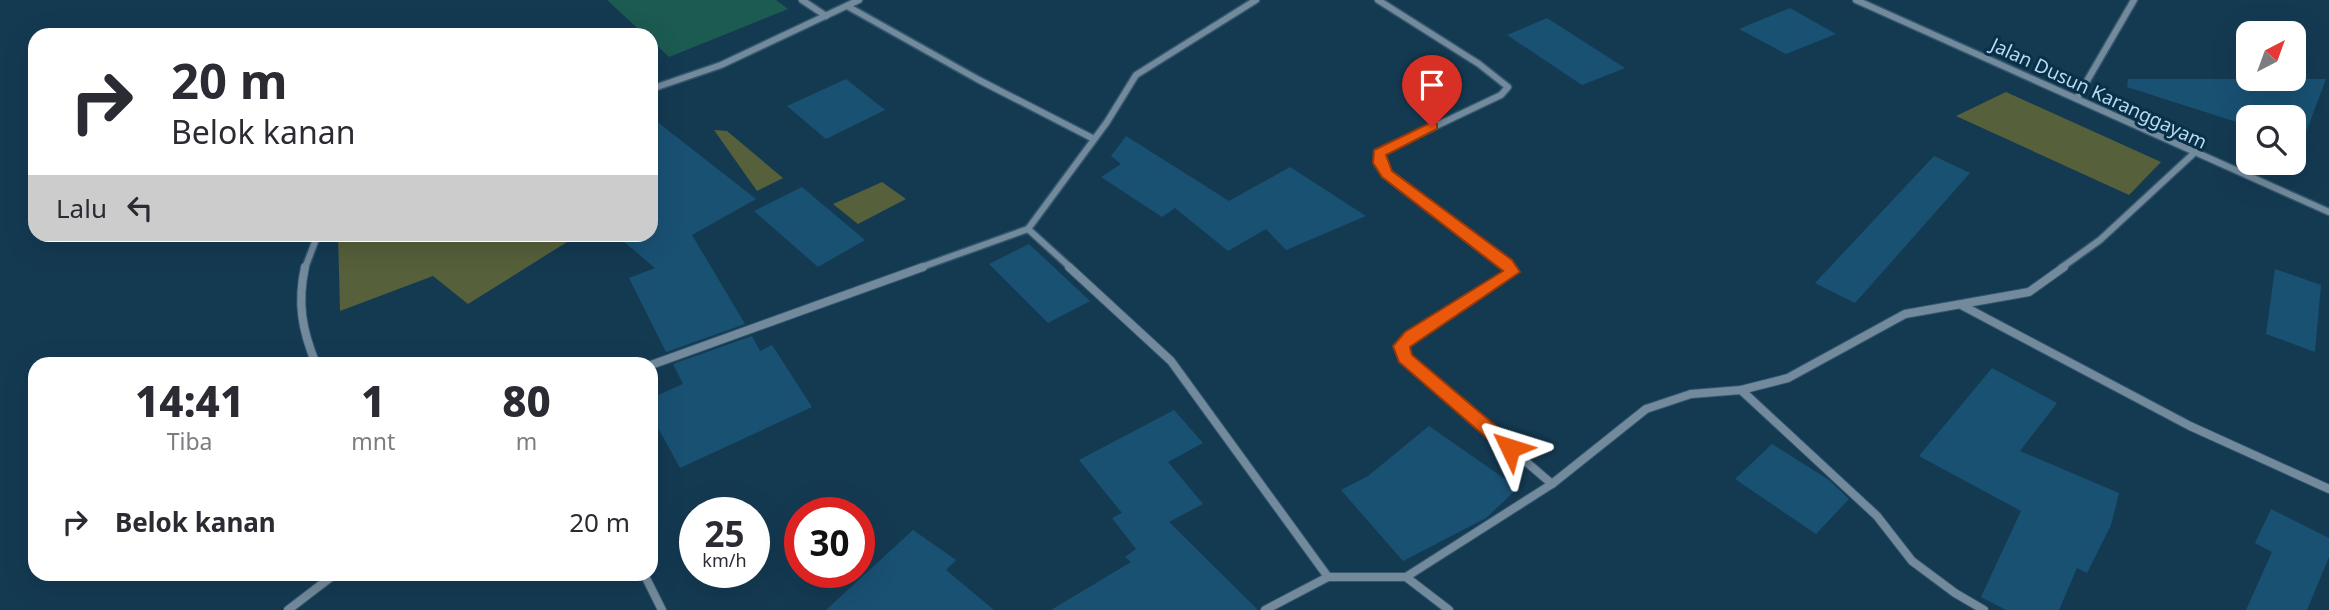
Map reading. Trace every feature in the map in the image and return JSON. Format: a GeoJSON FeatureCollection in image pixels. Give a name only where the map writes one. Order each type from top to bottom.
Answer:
{"type":"FeatureCollection","features":[{"type":"Feature","properties":{"kind":"street"},"geometry":{"type":"LineString","coordinates":[[802,0],[826,16]]}},
{"type":"Feature","properties":{"kind":"street"},"geometry":{"type":"LineString","coordinates":[[658,87],[721,65],[859,0]]}},
{"type":"Feature","properties":{"kind":"street"},"geometry":{"type":"LineString","coordinates":[[658,362],[1028,229],[1094,139],[1136,75],[1256,0]]}},
{"type":"Feature","properties":{"kind":"street"},"geometry":{"type":"LineString","coordinates":[[1378,0],[1489,71],[1508,87],[1501,95],[1379,153],[1380,163],[1387,174],[1506,263],[1512,272],[1411,336],[1401,346],[1405,358],[1552,484]]}},
{"type":"Feature","properties":{"kind":"street","name":"Jalan Dusun Karanggayam"},"geometry":{"type":"LineString","coordinates":[[1856,0],[2077,98],[2193,154],[2329,212]]}},
{"type":"Feature","properties":{"kind":"street"},"geometry":{"type":"LineString","coordinates":[[2077,98],[2134,0]]}},
{"type":"Feature","properties":{"kind":"street"},"geometry":{"type":"LineString","coordinates":[[847,6],[979,80],[1094,139]]}},
{"type":"Feature","properties":{"kind":"street"},"geometry":{"type":"LineString","coordinates":[[1265,610],[1328,578],[1406,577],[1552,484],[1646,409],[1691,394],[1741,390],[1788,378],[1905,314],[2029,292],[2100,240],[2193,154]]}},
{"type":"Feature","properties":{"kind":"street"},"geometry":{"type":"LineString","coordinates":[[1028,229],[1171,360],[1328,578]]}},
{"type":"Feature","properties":{"kind":"street"},"geometry":{"type":"LineString","coordinates":[[313,242],[302,281],[301,325],[313,357]]}},
{"type":"Feature","properties":{"kind":"street"},"geometry":{"type":"LineString","coordinates":[[1962,306],[2230,445],[2329,489]]}},
{"type":"Feature","properties":{"kind":"street"},"geometry":{"type":"LineString","coordinates":[[1741,390],[1877,516],[1912,561],[1955,593],[1984,610]]}},
{"type":"Feature","properties":{"kind":"street"},"geometry":{"type":"LineString","coordinates":[[1406,577],[1449,610]]}},
{"type":"Feature","properties":{"kind":"street"},"geometry":{"type":"LineString","coordinates":[[288,610],[326,581]]}},
{"type":"Feature","properties":{"kind":"street"},"geometry":{"type":"LineString","coordinates":[[648,581],[662,610]]}},
{"type":"Feature","properties":{"kind":"shaded area"},"geometry":{"type":"Polygon","coordinates":[[[607,0],[776,0],[788,9],[669,57],[658,47],[658,28],[637,28],[607,0]]]}},
{"type":"Feature","properties":{"kind":"shaded area"},"geometry":{"type":"Polygon","coordinates":[[[2006,92],[2161,162],[2129,195],[1956,116],[2006,92]]]}},
{"type":"Feature","properties":{"kind":"shaded area"},"geometry":{"type":"Polygon","coordinates":[[[714,130],[727,131],[783,178],[757,191],[714,130]]]}},
{"type":"Feature","properties":{"kind":"shaded area"},"geometry":{"type":"Polygon","coordinates":[[[882,182],[906,199],[858,224],[833,204],[882,182]]]}},
{"type":"Feature","properties":{"kind":"shaded area"},"geometry":{"type":"Polygon","coordinates":[[[338,242],[567,242],[468,304],[433,276],[340,311],[338,242]]]}},
{"type":"Feature","properties":{"kind":"building"},"geometry":{"type":"Polygon","coordinates":[[[1790,8],[1836,34],[1786,54],[1739,29],[1790,8]]]}},
{"type":"Feature","properties":{"kind":"building"},"geometry":{"type":"Polygon","coordinates":[[[1547,18],[1625,68],[1582,85],[1507,35],[1547,18]]]}},
{"type":"Feature","properties":{"kind":"building"},"geometry":{"type":"Polygon","coordinates":[[[846,79],[885,110],[826,139],[787,106],[846,79]]]}},
{"type":"Feature","properties":{"kind":"building"},"geometry":{"type":"Polygon","coordinates":[[[2128,79],[2236,79],[2236,91],[2306,91],[2306,79],[2326,79],[2306,132],[2306,105],[2236,105],[2236,122],[2127,87],[2128,79]]]}},
{"type":"Feature","properties":{"kind":"building"},"geometry":{"type":"Polygon","coordinates":[[[658,122],[756,199],[692,235],[745,324],[666,352],[629,278],[655,268],[624,242],[658,242],[658,122]]]}},
{"type":"Feature","properties":{"kind":"building"},"geometry":{"type":"Polygon","coordinates":[[[1126,136],[1229,201],[1290,167],[1366,216],[1286,250],[1266,229],[1228,251],[1175,208],[1162,217],[1101,177],[1121,164],[1111,156],[1126,136]]]}},
{"type":"Feature","properties":{"kind":"building"},"geometry":{"type":"Polygon","coordinates":[[[1934,156],[1970,173],[1855,303],[1815,283],[1934,156]]]}},
{"type":"Feature","properties":{"kind":"building"},"geometry":{"type":"Polygon","coordinates":[[[802,187],[865,240],[818,267],[754,211],[802,187]]]}},
{"type":"Feature","properties":{"kind":"building"},"geometry":{"type":"Polygon","coordinates":[[[1029,244],[1090,301],[1048,323],[989,264],[1029,244]]]}},
{"type":"Feature","properties":{"kind":"building"},"geometry":{"type":"Polygon","coordinates":[[[2275,269],[2321,285],[2315,352],[2266,334],[2275,269]]]}},
{"type":"Feature","properties":{"kind":"building"},"geometry":{"type":"Polygon","coordinates":[[[752,336],[760,351],[772,345],[812,407],[680,468],[658,428],[658,395],[683,384],[673,364],[752,336]]]}},
{"type":"Feature","properties":{"kind":"building"},"geometry":{"type":"Polygon","coordinates":[[[1992,368],[2057,403],[2020,451],[2119,493],[2111,525],[2087,573],[2077,568],[2059,610],[2006,610],[1981,597],[2021,511],[1919,456],[1992,368]]]}},
{"type":"Feature","properties":{"kind":"building"},"geometry":{"type":"Polygon","coordinates":[[[1174,410],[1203,443],[1168,462],[1203,504],[1169,522],[1258,610],[1051,610],[1131,562],[1125,557],[1136,549],[1112,518],[1122,513],[1079,460],[1174,410]]]}},
{"type":"Feature","properties":{"kind":"building"},"geometry":{"type":"Polygon","coordinates":[[[1429,426],[1518,488],[1486,518],[1403,561],[1341,490],[1368,476],[1429,426]]]}},
{"type":"Feature","properties":{"kind":"building"},"geometry":{"type":"Polygon","coordinates":[[[1772,444],[1829,480],[1849,499],[1816,534],[1735,479],[1772,444]]]}},
{"type":"Feature","properties":{"kind":"building"},"geometry":{"type":"Polygon","coordinates":[[[2271,509],[2329,538],[2329,557],[2307,610],[2246,610],[2272,552],[2255,543],[2271,509]]]}},
{"type":"Feature","properties":{"kind":"building"},"geometry":{"type":"Polygon","coordinates":[[[913,530],[956,560],[946,570],[994,610],[826,610],[850,588],[875,588],[875,565],[913,530]]]}},
{"type":"Feature","properties":{"kind":"route"},"geometry":{"type":"LineString","coordinates":[[1432,127],[1387,147],[1379,153],[1380,163],[1387,174],[1506,263],[1512,272],[1411,336],[1401,346],[1405,358],[1510,448]]}}]}
